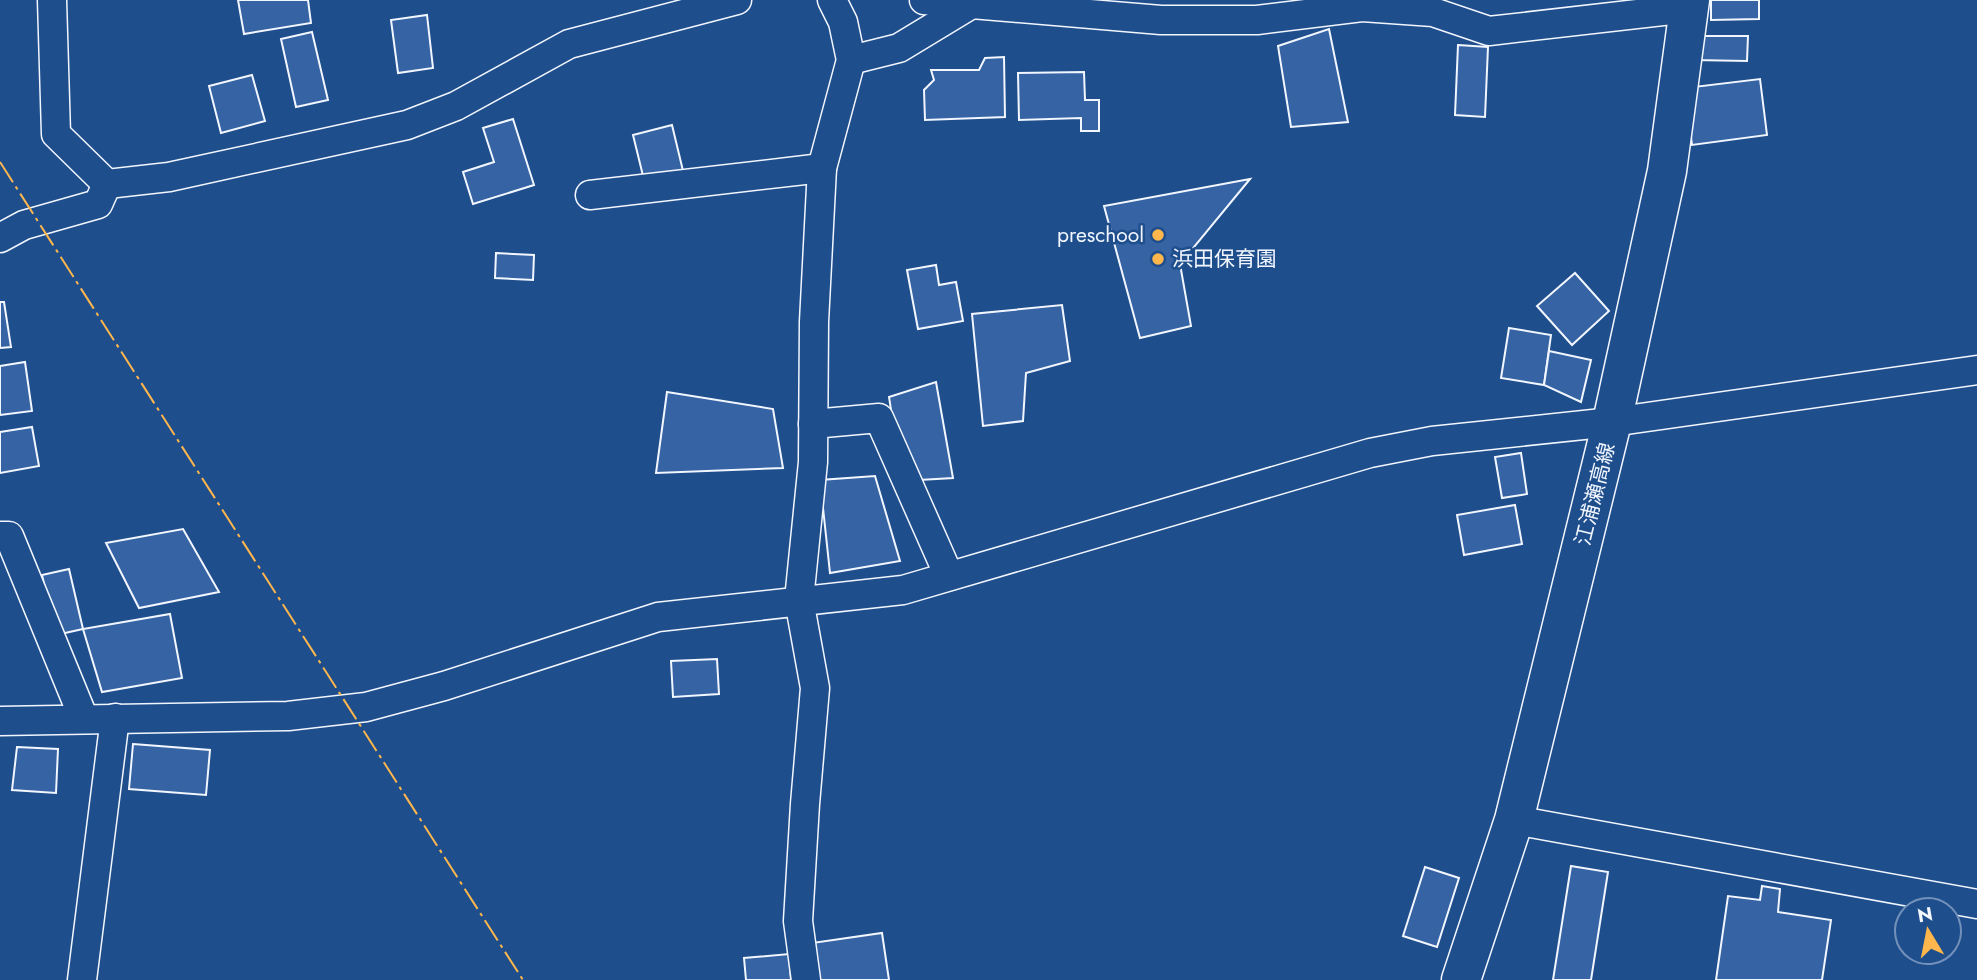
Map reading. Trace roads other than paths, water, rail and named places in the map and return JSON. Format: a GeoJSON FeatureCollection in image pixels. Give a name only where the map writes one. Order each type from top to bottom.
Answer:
{"type":"FeatureCollection","features":[{"type":"Feature","properties":{"kind":"main road","name":"江浦瀬高線"},"geometry":{"type":"LineString","coordinates":[[1461,980],[1514,820],[1612,422],[1667,171],[1689,4]]}},
{"type":"Feature","properties":{"kind":"street"},"geometry":{"type":"LineString","coordinates":[[52,0],[56,134],[107,184]]}},
{"type":"Feature","properties":{"kind":"street"},"geometry":{"type":"LineString","coordinates":[[107,184],[169,177],[407,125],[456,106],[569,44],[737,0]]}},
{"type":"Feature","properties":{"kind":"street"},"geometry":{"type":"LineString","coordinates":[[806,980],[798,921],[815,688],[799,600],[813,462],[814,322],[822,168],[851,60],[843,22],[832,0]]}},
{"type":"Feature","properties":{"kind":"street"},"geometry":{"type":"LineString","coordinates":[[924,0],[970,5],[1040,5],[1161,20],[1257,20],[1332,5],[1362,6],[1433,12],[1489,31],[1689,4]]}},
{"type":"Feature","properties":{"kind":"street"},"geometry":{"type":"LineString","coordinates":[[851,60],[899,48],[970,5]]}},
{"type":"Feature","properties":{"kind":"street"},"geometry":{"type":"LineString","coordinates":[[590,195],[822,168]]}},
{"type":"Feature","properties":{"kind":"street"},"geometry":{"type":"LineString","coordinates":[[0,238],[24,225],[98,204],[107,184]]}},
{"type":"Feature","properties":{"kind":"street"},"geometry":{"type":"LineString","coordinates":[[0,721],[288,716],[366,707],[444,686],[658,617],[903,590],[1370,453],[1432,441],[1612,422],[1977,370]]}},
{"type":"Feature","properties":{"kind":"street"},"geometry":{"type":"LineString","coordinates":[[813,424],[879,418],[949,576]]}},
{"type":"Feature","properties":{"kind":"street"},"geometry":{"type":"LineString","coordinates":[[0,536],[9,536],[84,719]]}},
{"type":"Feature","properties":{"kind":"street"},"geometry":{"type":"LineString","coordinates":[[82,980],[116,718]]}},
{"type":"Feature","properties":{"kind":"street"},"geometry":{"type":"LineString","coordinates":[[1514,820],[1977,904]]}},
{"type":"Feature","properties":{"kind":"place","name":"preschool"},"geometry":{"type":"Point","coordinates":[1158,235]}},
{"type":"Feature","properties":{"kind":"place","name":"浜田保育園"},"geometry":{"type":"Point","coordinates":[1158,259]}}]}
